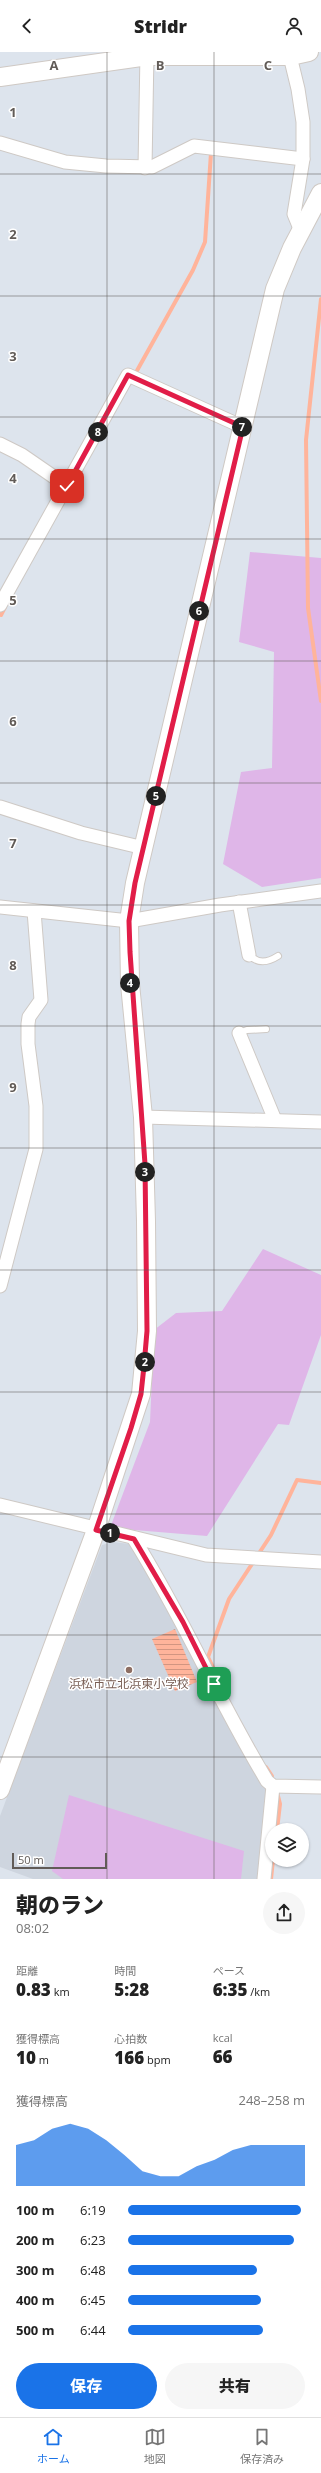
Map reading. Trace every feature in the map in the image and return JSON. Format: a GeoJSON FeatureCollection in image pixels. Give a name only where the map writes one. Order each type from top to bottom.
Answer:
{"type":"FeatureCollection","features":[{"type":"Feature","properties":{"kind":"street"},"geometry":{"type":"LineString","coordinates":[[0,77],[147,54],[290,54],[310,52]]}},
{"type":"Feature","properties":{"kind":"street"},"geometry":{"type":"LineString","coordinates":[[145,168],[147,54]]}},
{"type":"Feature","properties":{"kind":"street"},"geometry":{"type":"LineString","coordinates":[[290,54],[303,122],[303,159],[294,214],[301,231]]}},
{"type":"Feature","properties":{"kind":"street"},"geometry":{"type":"LineString","coordinates":[[0,143],[65,162],[145,168],[152,167],[194,146],[303,159]]}},
{"type":"Feature","properties":{"kind":"street"},"geometry":{"type":"LineString","coordinates":[[0,1790],[96,1530],[141,1394],[144,1366],[146,1229],[143,1117],[130,984],[129,921],[135,883],[275,289],[301,231],[321,193]]}},
{"type":"Feature","properties":{"kind":"street"},"geometry":{"type":"LineString","coordinates":[[0,606],[67,486],[133,377],[243,427]]}},
{"type":"Feature","properties":{"kind":"street"},"geometry":{"type":"LineString","coordinates":[[0,444],[22,456],[67,486]]}},
{"type":"Feature","properties":{"kind":"street"},"geometry":{"type":"LineString","coordinates":[[0,806],[80,833],[144,848]]}},
{"type":"Feature","properties":{"kind":"street"},"geometry":{"type":"LineString","coordinates":[[0,907],[129,921],[238,902],[321,891]]}},
{"type":"Feature","properties":{"kind":"street"},"geometry":{"type":"LineString","coordinates":[[238,902],[249,955]]}},
{"type":"Feature","properties":{"kind":"street"},"geometry":{"type":"LineString","coordinates":[[0,1286],[36,1149],[36,1106],[28,1031],[29,1017],[41,1000],[34,910]]}},
{"type":"Feature","properties":{"kind":"street"},"geometry":{"type":"LineString","coordinates":[[239,1033],[275,1120]]}},
{"type":"Feature","properties":{"kind":"street"},"geometry":{"type":"LineString","coordinates":[[143,1117],[321,1122]]}},
{"type":"Feature","properties":{"kind":"street"},"geometry":{"type":"LineString","coordinates":[[0,1505],[96,1530],[206,1555],[321,1562]]}},
{"type":"Feature","properties":{"kind":"street"},"geometry":{"type":"LineString","coordinates":[[134,1539],[183,1622],[242,1740],[267,1781],[273,1786],[321,1787]]}},
{"type":"Feature","properties":{"kind":"street"},"geometry":{"type":"LineString","coordinates":[[264,1879],[273,1786]]}},
{"type":"Feature","properties":{"kind":"lane"},"geometry":{"type":"LineString","coordinates":[[249,955],[258,962],[269,961],[278,956]]}},
{"type":"Feature","properties":{"kind":"lane"},"geometry":{"type":"LineString","coordinates":[[239,1033],[246,1030],[266,1029]]}},
{"type":"Feature","properties":{"kind":"shaded area"},"geometry":{"type":"Polygon","coordinates":[[[250,552],[321,558],[321,878],[262,887],[223,864],[241,772],[272,768],[274,652],[239,642],[250,552]]]}},
{"type":"Feature","properties":{"kind":"shaded area"},"geometry":{"type":"Polygon","coordinates":[[[263,1249],[321,1275],[321,1335],[289,1425],[278,1424],[207,1536],[110,1528],[150,1422],[154,1330],[176,1313],[222,1311],[263,1249]]]}},
{"type":"Feature","properties":{"kind":"shaded area","name":"浜松市立北浜東小学校"},"geometry":{"type":"Polygon","coordinates":[[[114,1542],[136,1545],[269,1795],[260,1879],[33,1879],[0,1867],[0,1816],[102,1545],[114,1542]]]}},
{"type":"Feature","properties":{"kind":"shaded area"},"geometry":{"type":"Polygon","coordinates":[[[175,1629],[197,1682],[175,1691],[152,1639],[175,1629]]]}},
{"type":"Feature","properties":{"kind":"shaded area"},"geometry":{"type":"Polygon","coordinates":[[[69,1795],[244,1851],[241,1879],[63,1879],[52,1871],[69,1795]]]}},
{"type":"Feature","properties":{"kind":"waterway"},"geometry":{"type":"LineString","coordinates":[[134,376],[193,270],[205,242],[211,153]]}},
{"type":"Feature","properties":{"kind":"waterway"},"geometry":{"type":"LineString","coordinates":[[321,299],[306,440],[308,608],[321,701]]}},
{"type":"Feature","properties":{"kind":"waterway"},"geometry":{"type":"LineString","coordinates":[[1,615],[5,607]]}},
{"type":"Feature","properties":{"kind":"waterway"},"geometry":{"type":"LineString","coordinates":[[222,1686],[208,1657],[229,1599],[271,1535],[297,1480],[321,1483]]}},
{"type":"Feature","properties":{"kind":"waterway"},"geometry":{"type":"LineString","coordinates":[[266,1767],[272,1776]]}},
{"type":"Feature","properties":{"kind":"waterway"},"geometry":{"type":"LineString","coordinates":[[277,1792],[280,1804],[278,1823]]}},
{"type":"Feature","properties":{"kind":"waterway"},"geometry":{"type":"LineString","coordinates":[[271,1879],[272,1867]]}},
{"type":"Feature","properties":{"kind":"place","name":"浜松市立北浜東小学校"},"geometry":{"type":"Point","coordinates":[129,1670]}},
{"type":"Feature","properties":{"kind":"route"},"geometry":{"type":"LineString","coordinates":[[67,486],[128,375],[243,427],[135,883],[129,921],[130,984],[143,1117],[147,1331],[141,1394],[96,1530],[134,1539],[183,1622],[214,1684]]}}]}
